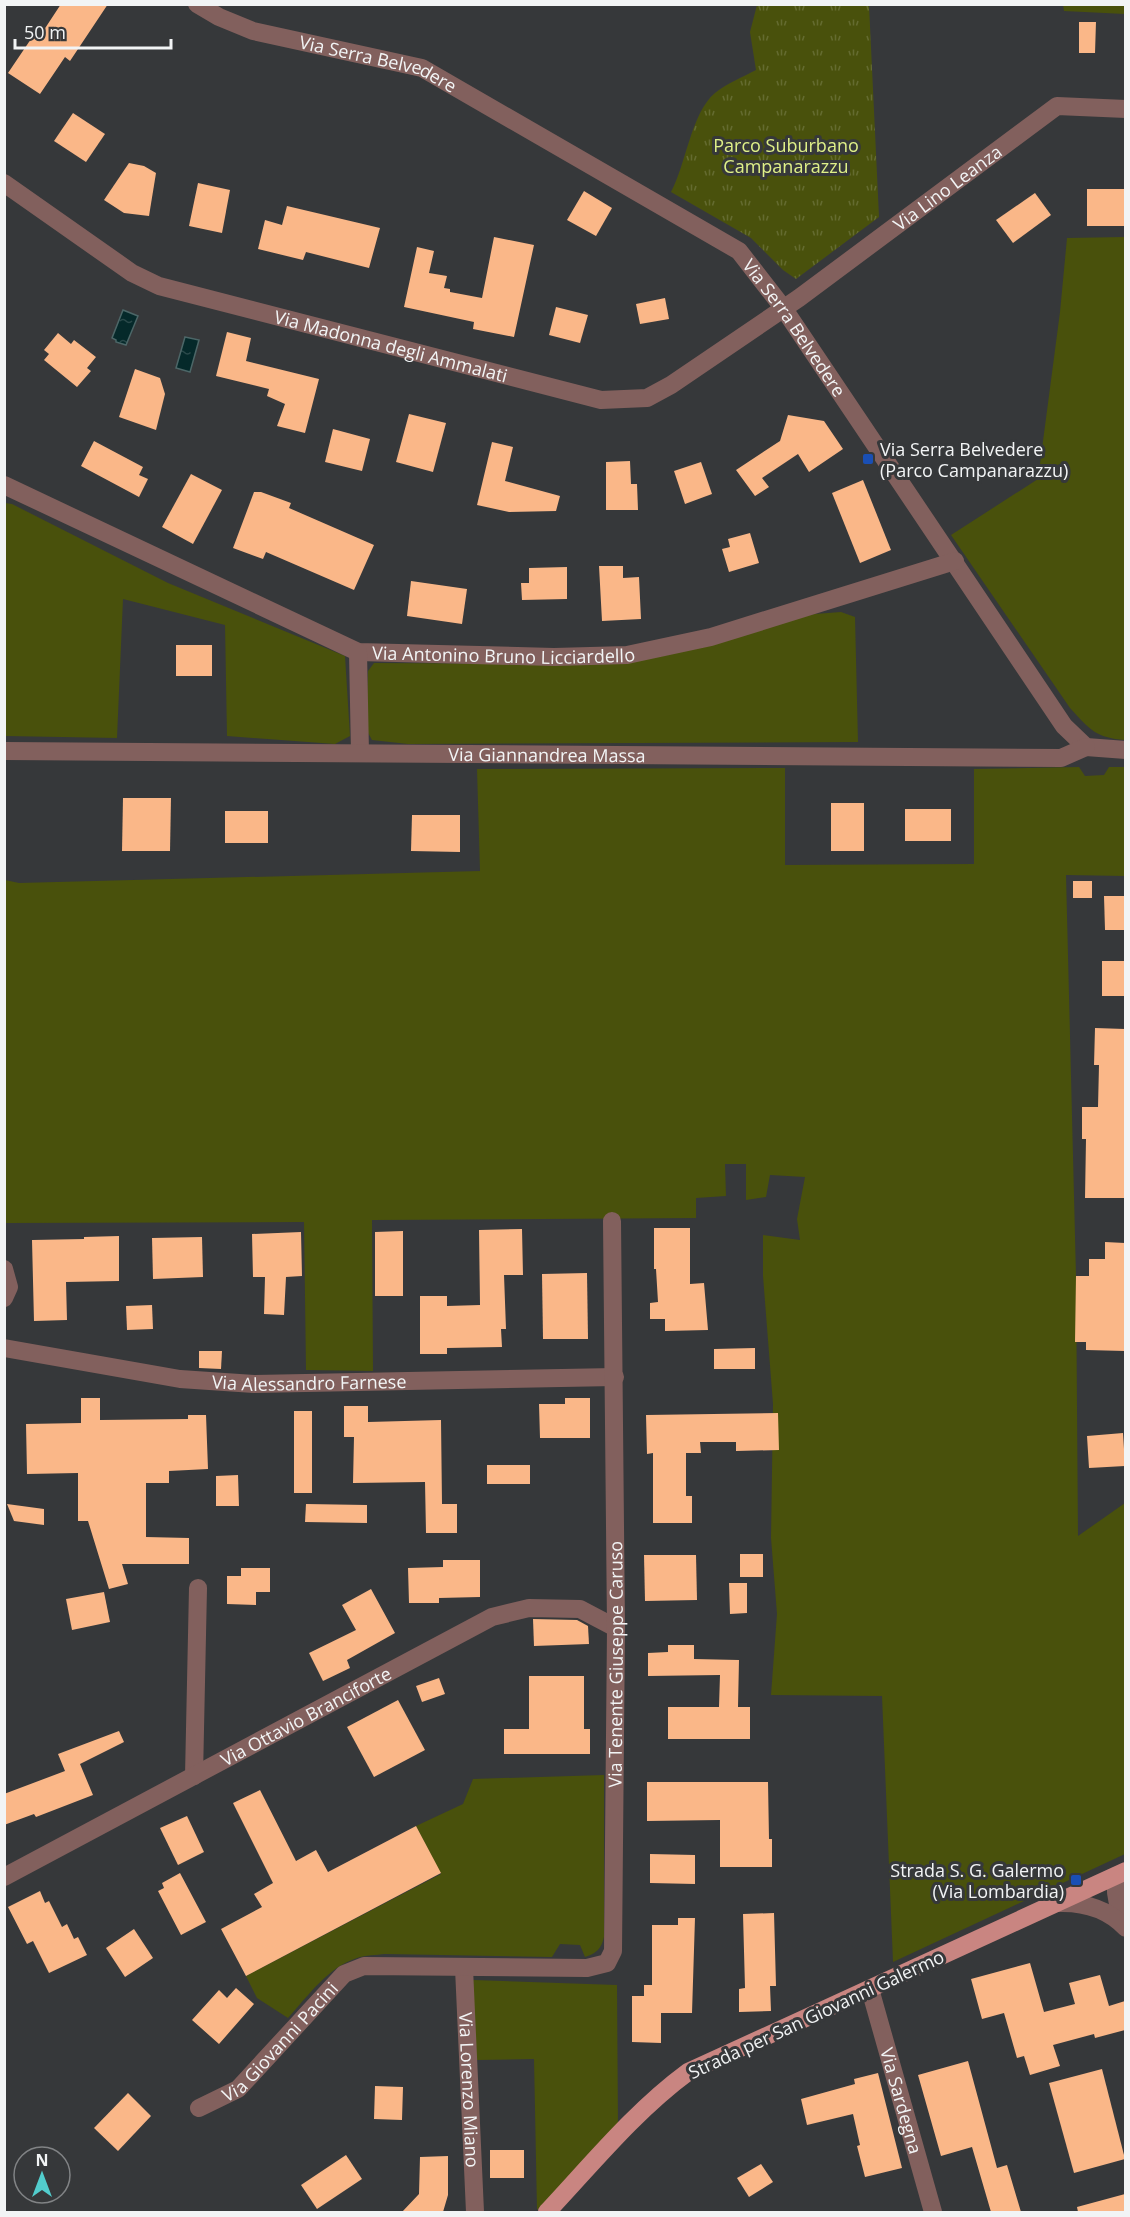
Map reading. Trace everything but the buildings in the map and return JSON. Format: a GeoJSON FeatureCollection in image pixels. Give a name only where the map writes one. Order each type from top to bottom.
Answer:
{"type":"FeatureCollection","features":[{"type":"Feature","properties":{"kind":"main road","name":"Strada per San Giovanni Galermo"},"geometry":{"type":"LineString","coordinates":[[547,2212],[644,2109],[688,2072],[1058,1902],[1122,1877]]}},
{"type":"Feature","properties":{"kind":"street","name":"Via Serra Belvedere"},"geometry":{"type":"LineString","coordinates":[[197,4],[219,17],[253,31],[422,68],[739,251],[784,309],[1064,726],[1086,747]]}},
{"type":"Feature","properties":{"kind":"street","name":"Via Lino Leanza"},"geometry":{"type":"LineString","coordinates":[[784,309],[1057,106],[1125,109]]}},
{"type":"Feature","properties":{"kind":"street","name":"Via Madonna degli Ammalati"},"geometry":{"type":"LineString","coordinates":[[4,183],[132,273],[159,286],[601,399],[647,398],[671,385],[784,309]]}},
{"type":"Feature","properties":{"kind":"street","name":"Via Antonino Bruno Licciardello"},"geometry":{"type":"LineString","coordinates":[[4,485],[358,652],[554,657],[627,655],[711,637],[955,561]]}},
{"type":"Feature","properties":{"kind":"street"},"geometry":{"type":"LineString","coordinates":[[358,652],[360,753]]}},
{"type":"Feature","properties":{"kind":"street"},"geometry":{"type":"LineString","coordinates":[[1086,747],[1125,750]]}},
{"type":"Feature","properties":{"kind":"street","name":"Via Giannandrea Massa"},"geometry":{"type":"LineString","coordinates":[[4,751],[1061,758],[1086,747]]}},
{"type":"Feature","properties":{"kind":"street","name":"Via Tenente Giuseppe Caruso"},"geometry":{"type":"LineString","coordinates":[[464,1968],[587,1968],[607,1963],[613,1951],[616,1628],[612,1221]]}},
{"type":"Feature","properties":{"kind":"street"},"geometry":{"type":"LineString","coordinates":[[4,1269],[9,1287],[4,1298]]}},
{"type":"Feature","properties":{"kind":"street","name":"Via Alessandro Farnese"},"geometry":{"type":"LineString","coordinates":[[4,1348],[180,1379],[254,1384],[615,1377]]}},
{"type":"Feature","properties":{"kind":"street"},"geometry":{"type":"LineString","coordinates":[[194,1776],[198,1588]]}},
{"type":"Feature","properties":{"kind":"street","name":"Via Ottavio Branciforte"},"geometry":{"type":"LineString","coordinates":[[4,1876],[492,1617],[529,1608],[580,1609],[616,1628]]}},
{"type":"Feature","properties":{"kind":"street"},"geometry":{"type":"LineString","coordinates":[[1122,1877],[1115,1888],[1125,1928]]}},
{"type":"Feature","properties":{"kind":"street"},"geometry":{"type":"LineString","coordinates":[[1058,1902],[1078,1902],[1105,1910],[1125,1928]]}},
{"type":"Feature","properties":{"kind":"street","name":"Via Giovanni Pacini"},"geometry":{"type":"LineString","coordinates":[[199,2108],[238,2089],[344,1974],[364,1966],[464,1968]]}},
{"type":"Feature","properties":{"kind":"street","name":"Via Lorenzo Miano"},"geometry":{"type":"LineString","coordinates":[[464,1968],[475,2212]]}},
{"type":"Feature","properties":{"kind":"street","name":"Via Sardegna"},"geometry":{"type":"LineString","coordinates":[[870,1989],[933,2212]]}},
{"type":"Feature","properties":{"kind":"green space","name":"Parco Suburbano Campanarazzu"},"geometry":{"type":"Polygon","coordinates":[[[757,5],[869,5],[879,217],[796,279],[783,270],[751,238],[671,192],[694,126],[707,102],[725,86],[756,70],[750,32],[757,5]]]}},
{"type":"Feature","properties":{"kind":"green space"},"geometry":{"type":"Polygon","coordinates":[[[1063,5],[1125,5],[1125,14],[1064,11],[1063,5]]]}},
{"type":"Feature","properties":{"kind":"green space"},"geometry":{"type":"Polygon","coordinates":[[[1126,237],[1125,740],[1100,735],[1070,708],[951,535],[1038,479],[1060,312],[1067,238],[1126,237]]]}},
{"type":"Feature","properties":{"kind":"green space"},"geometry":{"type":"Polygon","coordinates":[[[5,503],[12,504],[168,583],[345,656],[350,736],[335,744],[227,736],[225,625],[123,599],[117,738],[5,736],[5,503]]]}},
{"type":"Feature","properties":{"kind":"green space"},"geometry":{"type":"Polygon","coordinates":[[[841,612],[855,617],[858,742],[408,744],[372,740],[366,729],[368,671],[374,663],[555,664],[815,614],[841,612]]]}},
{"type":"Feature","properties":{"kind":"green space"},"geometry":{"type":"Polygon","coordinates":[[[1079,767],[1085,776],[1104,775],[1109,767],[1125,767],[1125,876],[1066,875],[1076,1276],[1078,1536],[1125,1503],[1125,1854],[893,1962],[882,1696],[771,1695],[777,1614],[771,1538],[773,1404],[763,1276],[763,1235],[800,1240],[797,1219],[805,1177],[770,1175],[766,1197],[746,1200],[746,1164],[725,1164],[726,1196],[696,1198],[696,1218],[372,1220],[373,1371],[306,1370],[304,1222],[5,1223],[5,880],[19,883],[480,871],[477,769],[785,768],[785,865],[974,864],[974,769],[1079,767]]]}},
{"type":"Feature","properties":{"kind":"green space"},"geometry":{"type":"Polygon","coordinates":[[[604,1775],[604,1937],[600,1948],[595,1952],[585,1957],[580,1945],[560,1944],[552,1957],[385,1954],[367,1956],[347,1962],[328,1975],[288,2018],[257,1998],[246,1976],[441,1874],[416,1826],[463,1804],[473,1779],[604,1775]]]}},
{"type":"Feature","properties":{"kind":"green space"},"geometry":{"type":"Polygon","coordinates":[[[473,1980],[617,1985],[618,2124],[537,2210],[534,2059],[476,2060],[473,1980]]]}},
{"type":"Feature","properties":{"kind":"water"},"geometry":{"type":"Polygon","coordinates":[[[123,310],[138,316],[126,345],[112,338],[123,310]]]}},
{"type":"Feature","properties":{"kind":"water"},"geometry":{"type":"Polygon","coordinates":[[[185,337],[199,340],[190,372],[176,368],[185,337]]]}},
{"type":"Feature","properties":{"kind":"place","name":"Via Serra Belvedere (Parco Campanarazzu)"},"geometry":{"type":"Point","coordinates":[868,459]}},
{"type":"Feature","properties":{"kind":"place","name":"Strada S. G. Galermo (Via Lombardia)"},"geometry":{"type":"Point","coordinates":[1076,1880]}}]}
